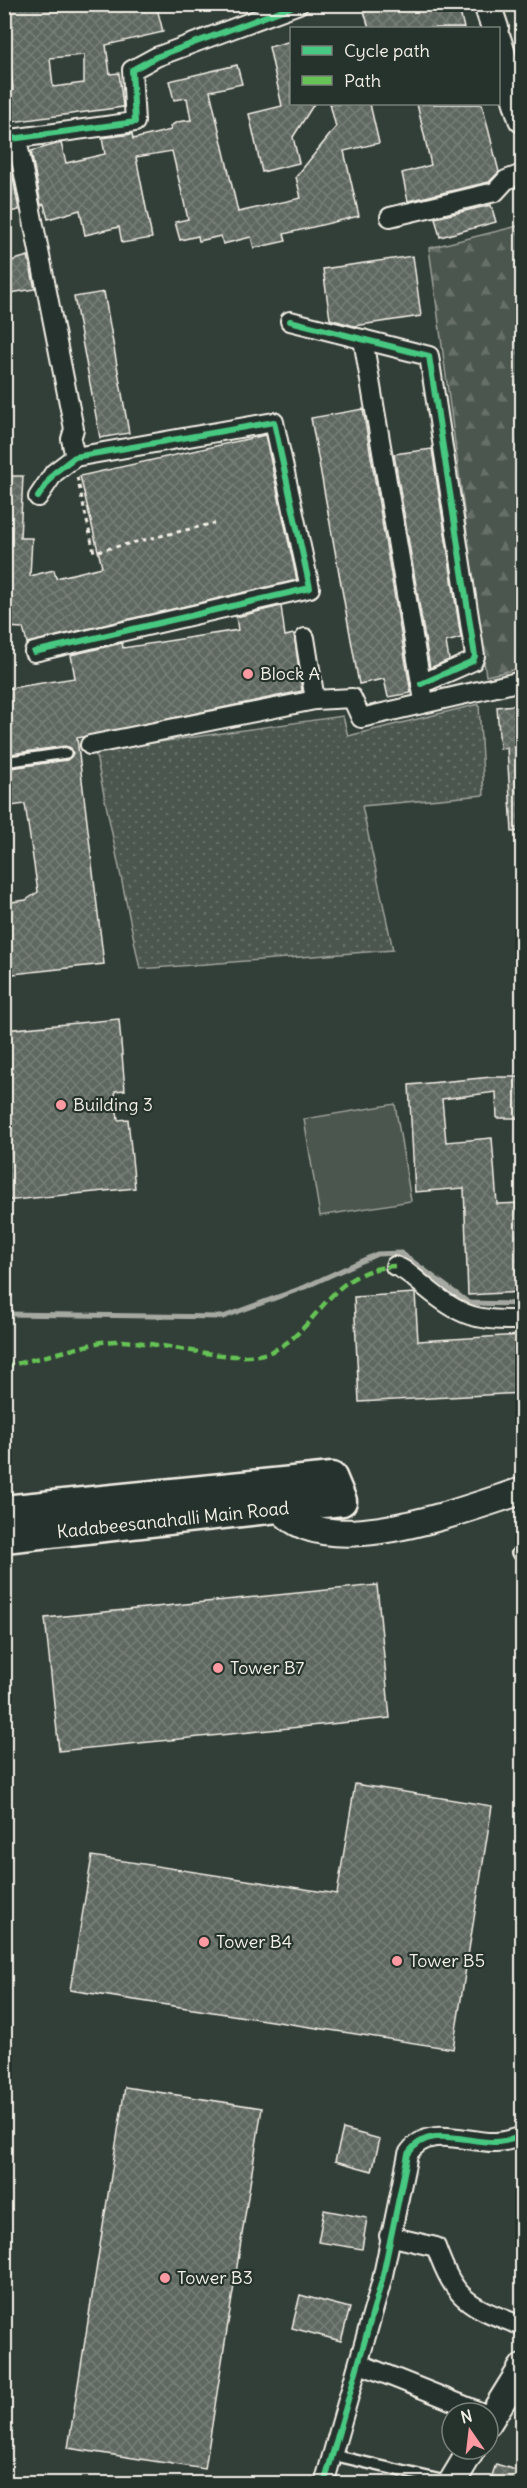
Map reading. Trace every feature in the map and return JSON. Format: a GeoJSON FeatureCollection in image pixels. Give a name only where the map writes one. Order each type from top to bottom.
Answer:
{"type":"FeatureCollection","features":[{"type":"Feature","properties":{"kind":"main road","name":"Kadabeesanahalli Main Road"},"geometry":{"type":"LineString","coordinates":[[4,1510],[337,1489],[280,1508],[4,1538]]}},
{"type":"Feature","properties":{"kind":"street"},"geometry":{"type":"LineString","coordinates":[[80,455],[71,439],[74,429],[11,139],[135,122],[132,70],[156,57],[298,4]]}},
{"type":"Feature","properties":{"kind":"street"},"geometry":{"type":"LineString","coordinates":[[487,4],[495,27]]}},
{"type":"Feature","properties":{"kind":"street"},"geometry":{"type":"LineString","coordinates":[[500,48],[522,119]]}},
{"type":"Feature","properties":{"kind":"street"},"geometry":{"type":"LineString","coordinates":[[390,217],[495,192],[506,180],[522,174]]}},
{"type":"Feature","properties":{"kind":"street"},"geometry":{"type":"LineString","coordinates":[[290,321],[429,356],[475,656],[473,661],[421,684]]}},
{"type":"Feature","properties":{"kind":"street"},"geometry":{"type":"LineString","coordinates":[[363,339],[424,705]]}},
{"type":"Feature","properties":{"kind":"street"},"geometry":{"type":"LineString","coordinates":[[34,652],[310,588],[274,422],[80,455],[54,473],[38,497]]}},
{"type":"Feature","properties":{"kind":"street"},"geometry":{"type":"LineString","coordinates":[[305,638],[315,700]]}},
{"type":"Feature","properties":{"kind":"street"},"geometry":{"type":"LineString","coordinates":[[90,745],[315,700],[352,698],[361,718],[522,681]]}},
{"type":"Feature","properties":{"kind":"street"},"geometry":{"type":"LineString","coordinates":[[395,1266],[450,1308],[480,1319],[522,1320]]}},
{"type":"Feature","properties":{"kind":"street"},"geometry":{"type":"LineString","coordinates":[[280,1508],[298,1525],[325,1530],[394,1529],[449,1516],[522,1491]]}},
{"type":"Feature","properties":{"kind":"street"},"geometry":{"type":"LineString","coordinates":[[324,2484],[360,2364],[382,2280],[389,2236],[408,2154],[418,2141],[427,2138],[468,2137],[496,2142],[522,2136]]}},
{"type":"Feature","properties":{"kind":"street"},"geometry":{"type":"LineString","coordinates":[[389,2236],[436,2247],[446,2275],[462,2296],[476,2308],[522,2326]]}},
{"type":"Feature","properties":{"kind":"street"},"geometry":{"type":"LineString","coordinates":[[360,2364],[449,2401]]}},
{"type":"Feature","properties":{"kind":"street"},"geometry":{"type":"LineString","coordinates":[[499,2401],[522,2368]]}},
{"type":"Feature","properties":{"kind":"street"},"geometry":{"type":"LineString","coordinates":[[451,2483],[465,2461]]}},
{"type":"Feature","properties":{"kind":"lane"},"geometry":{"type":"LineString","coordinates":[[4,762],[66,753]]}},
{"type":"Feature","properties":{"kind":"lane"},"geometry":{"type":"LineString","coordinates":[[333,2455],[451,2483]]}},
{"type":"Feature","properties":{"kind":"path"},"geometry":{"type":"LineString","coordinates":[[80,455],[77,486],[94,552],[215,523]]}},
{"type":"Feature","properties":{"kind":"green space"},"geometry":{"type":"Polygon","coordinates":[[[522,225],[522,668],[486,676],[429,248],[522,225]]]}},
{"type":"Feature","properties":{"kind":"green space"},"geometry":{"type":"Polygon","coordinates":[[[479,704],[484,795],[362,806],[393,950],[140,969],[95,751],[343,716],[348,736],[479,704]]]}},
{"type":"Feature","properties":{"kind":"green space"},"geometry":{"type":"Polygon","coordinates":[[[395,1104],[411,1201],[320,1216],[304,1119],[395,1104]]]}},
{"type":"Feature","properties":{"kind":"building"},"geometry":{"type":"Polygon","coordinates":[[[4,4],[156,4],[163,32],[106,45],[110,74],[119,73],[123,107],[4,123],[4,91],[13,90],[10,61],[4,62],[4,4]],[[84,55],[50,58],[53,87],[84,83],[84,55]]]}},
{"type":"Feature","properties":{"kind":"building"},"geometry":{"type":"Polygon","coordinates":[[[376,4],[458,4],[464,27],[369,27],[363,8],[376,4]]]}},
{"type":"Feature","properties":{"kind":"building"},"geometry":{"type":"Polygon","coordinates":[[[290,41],[290,105],[313,105],[293,137],[299,163],[262,172],[249,114],[282,106],[269,47],[290,41]]]}},
{"type":"Feature","properties":{"kind":"building"},"geometry":{"type":"Polygon","coordinates":[[[237,65],[242,84],[210,91],[238,212],[301,198],[296,177],[336,127],[330,105],[370,105],[379,143],[344,151],[359,216],[284,234],[286,241],[254,248],[251,237],[223,244],[221,236],[199,241],[198,236],[180,240],[175,222],[188,219],[172,151],[136,157],[152,238],[122,243],[119,227],[85,235],[80,210],[48,219],[44,204],[41,205],[31,151],[61,143],[66,163],[105,154],[102,138],[132,134],[133,139],[171,130],[170,126],[177,122],[191,120],[187,98],[174,100],[169,81],[237,65]]]}},
{"type":"Feature","properties":{"kind":"building"},"geometry":{"type":"Polygon","coordinates":[[[417,105],[482,105],[499,172],[489,182],[408,201],[402,173],[431,165],[417,105]]]}},
{"type":"Feature","properties":{"kind":"building"},"geometry":{"type":"Polygon","coordinates":[[[9,156],[19,210],[4,213],[4,157],[9,156]]]}},
{"type":"Feature","properties":{"kind":"building"},"geometry":{"type":"Polygon","coordinates":[[[491,205],[496,222],[440,237],[435,218],[491,205]]]}},
{"type":"Feature","properties":{"kind":"building"},"geometry":{"type":"Polygon","coordinates":[[[28,256],[35,289],[4,294],[4,263],[28,256]]]}},
{"type":"Feature","properties":{"kind":"building"},"geometry":{"type":"Polygon","coordinates":[[[413,256],[421,316],[354,326],[330,319],[323,269],[413,256]]]}},
{"type":"Feature","properties":{"kind":"building"},"geometry":{"type":"Polygon","coordinates":[[[104,292],[129,433],[100,438],[74,297],[104,292]]]}},
{"type":"Feature","properties":{"kind":"building"},"geometry":{"type":"Polygon","coordinates":[[[363,409],[411,693],[388,697],[384,679],[359,684],[311,418],[363,409]]]}},
{"type":"Feature","properties":{"kind":"building"},"geometry":{"type":"Polygon","coordinates":[[[265,435],[297,580],[27,643],[23,628],[4,627],[4,476],[23,476],[20,538],[32,538],[30,576],[54,570],[56,578],[102,567],[80,476],[265,435]]]}},
{"type":"Feature","properties":{"kind":"building"},"geometry":{"type":"Polygon","coordinates":[[[432,449],[461,638],[446,642],[449,660],[430,668],[394,454],[432,449]]]}},
{"type":"Feature","properties":{"kind":"building"},"geometry":{"type":"Polygon","coordinates":[[[281,606],[285,636],[294,634],[302,691],[77,738],[104,964],[4,975],[4,903],[26,900],[38,892],[25,804],[4,807],[4,769],[67,760],[73,753],[71,748],[65,746],[4,755],[4,689],[75,678],[71,655],[122,643],[123,648],[238,630],[236,617],[281,606]]]}},
{"type":"Feature","properties":{"kind":"building"},"geometry":{"type":"Polygon","coordinates":[[[522,704],[522,831],[512,832],[507,748],[500,749],[497,707],[522,704]]]}},
{"type":"Feature","properties":{"kind":"building","name":"Building 3"},"geometry":{"type":"Polygon","coordinates":[[[119,1019],[125,1090],[115,1091],[118,1120],[128,1119],[135,1188],[4,1201],[4,1030],[119,1019]]]}},
{"type":"Feature","properties":{"kind":"building"},"geometry":{"type":"Polygon","coordinates":[[[492,1077],[522,1077],[522,1118],[497,1118],[496,1092],[442,1099],[446,1142],[492,1138],[497,1204],[522,1203],[522,1292],[468,1295],[464,1188],[415,1192],[409,1085],[492,1077]]]}},
{"type":"Feature","properties":{"kind":"building"},"geometry":{"type":"Polygon","coordinates":[[[415,1293],[418,1341],[522,1335],[522,1393],[359,1402],[354,1297],[415,1293]]]}},
{"type":"Feature","properties":{"kind":"building","name":"Tower B7"},"geometry":{"type":"Polygon","coordinates":[[[377,1585],[390,1718],[59,1751],[45,1618],[377,1585]]]}},
{"type":"Feature","properties":{"kind":"building"},"geometry":{"type":"Polygon","coordinates":[[[355,1784],[492,1806],[453,2049],[70,1990],[92,1856],[337,1894],[355,1784]]]}},
{"type":"Feature","properties":{"kind":"building","name":"Tower B3"},"geometry":{"type":"Polygon","coordinates":[[[125,2087],[262,2108],[205,2469],[68,2448],[125,2087]]]}},
{"type":"Feature","properties":{"kind":"building"},"geometry":{"type":"Polygon","coordinates":[[[343,2129],[380,2139],[372,2171],[335,2161],[343,2129]]]}},
{"type":"Feature","properties":{"kind":"building"},"geometry":{"type":"Polygon","coordinates":[[[324,2210],[367,2218],[362,2249],[318,2242],[324,2210]]]}},
{"type":"Feature","properties":{"kind":"building"},"geometry":{"type":"Polygon","coordinates":[[[300,2295],[350,2308],[341,2341],[292,2328],[300,2295]]]}},
{"type":"Feature","properties":{"kind":"building"},"geometry":{"type":"Polygon","coordinates":[[[496,2464],[522,2472],[522,2484],[489,2484],[496,2464]]]}},
{"type":"Feature","properties":{"kind":"waterway"},"geometry":{"type":"LineString","coordinates":[[4,1314],[223,1317],[305,1287],[377,1254],[401,1253],[469,1303],[522,1304]]}},
{"type":"Feature","properties":{"kind":"marked path"},"geometry":{"type":"LineString","coordinates":[[4,1367],[101,1342],[115,1341],[216,1354],[255,1356],[270,1352],[287,1343],[338,1290],[353,1278],[372,1270],[395,1266]]}},
{"type":"Feature","properties":{"kind":"cycle path"},"geometry":{"type":"LineString","coordinates":[[4,140],[135,122],[132,70],[156,57],[299,4]]}},
{"type":"Feature","properties":{"kind":"cycle path"},"geometry":{"type":"LineString","coordinates":[[290,321],[429,356],[475,656],[473,661],[421,684]]}},
{"type":"Feature","properties":{"kind":"cycle path"},"geometry":{"type":"LineString","coordinates":[[34,652],[310,588],[274,422],[75,457],[54,473],[38,497]]}},
{"type":"Feature","properties":{"kind":"cycle path"},"geometry":{"type":"LineString","coordinates":[[324,2484],[382,2280],[408,2154],[426,2139],[437,2137],[495,2142],[522,2136]]}},
{"type":"Feature","properties":{"kind":"place","name":"Block A"},"geometry":{"type":"Point","coordinates":[248,674]}},
{"type":"Feature","properties":{"kind":"place","name":"Building 3"},"geometry":{"type":"Point","coordinates":[61,1105]}},
{"type":"Feature","properties":{"kind":"place","name":"Tower B7"},"geometry":{"type":"Point","coordinates":[218,1668]}},
{"type":"Feature","properties":{"kind":"place","name":"Tower B4"},"geometry":{"type":"Point","coordinates":[204,1942]}},
{"type":"Feature","properties":{"kind":"place","name":"Tower B5"},"geometry":{"type":"Point","coordinates":[397,1961]}},
{"type":"Feature","properties":{"kind":"place","name":"Tower B3"},"geometry":{"type":"Point","coordinates":[165,2278]}}]}
